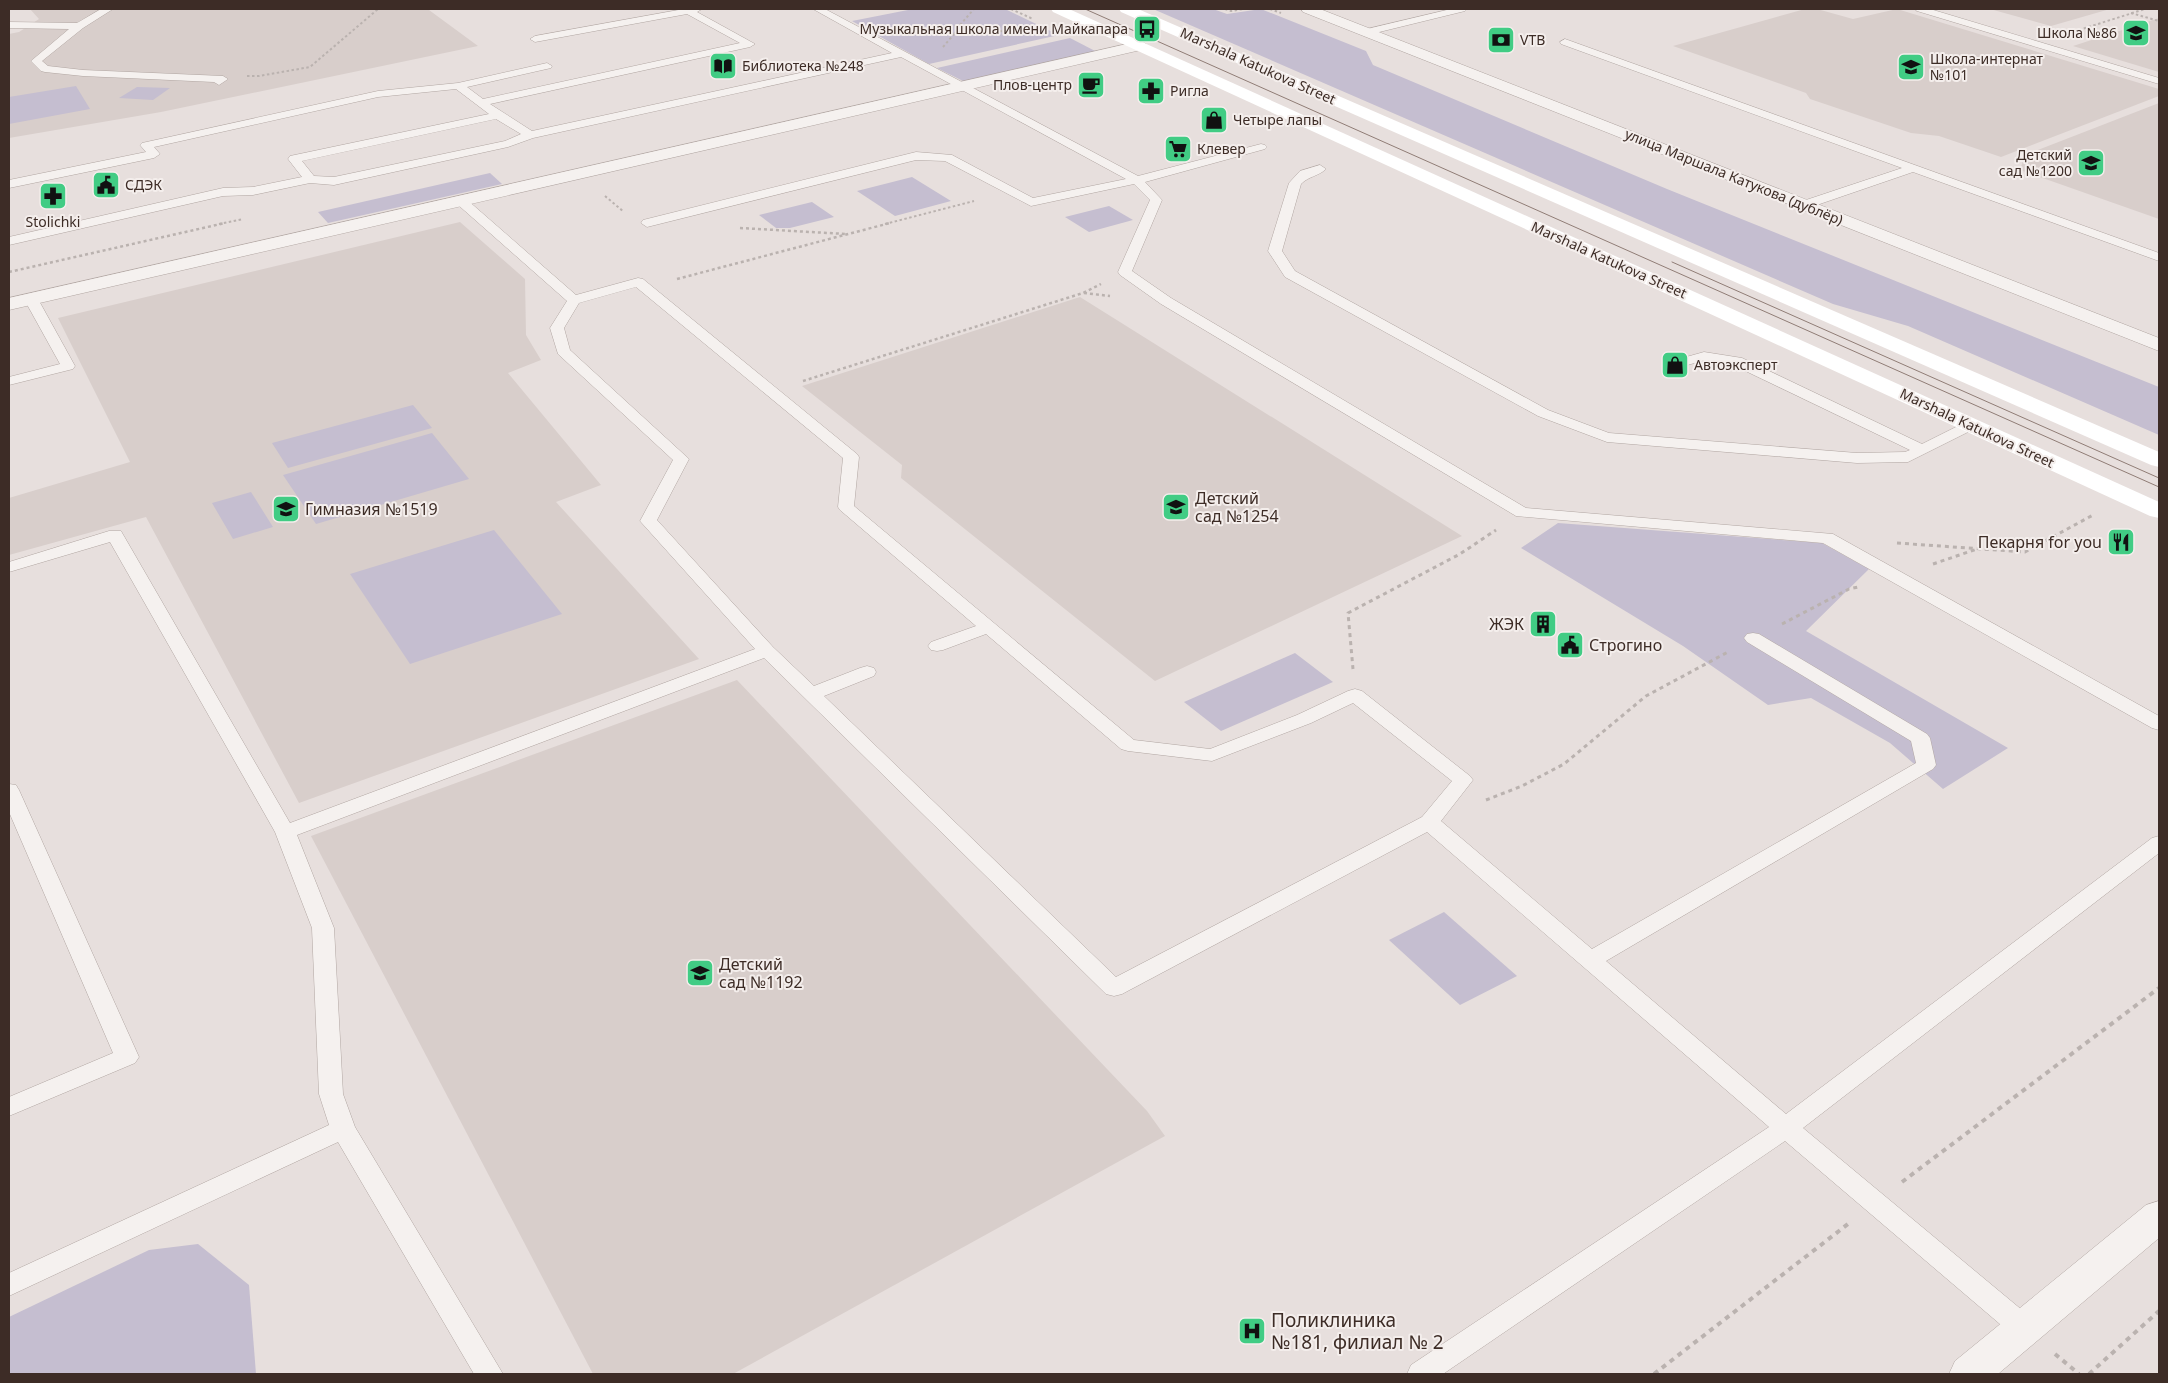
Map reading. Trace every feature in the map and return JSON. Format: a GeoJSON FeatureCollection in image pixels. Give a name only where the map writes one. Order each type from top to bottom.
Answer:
{"type":"FeatureCollection","features":[{"type":"Feature","properties":{"kind":"main road","name":"Marshala Katukova Street"},"geometry":{"type":"LineString","coordinates":[[1058,9],[2159,511]]}},
{"type":"Feature","properties":{"kind":"main road","name":"Marshala Katukova Street"},"geometry":{"type":"LineString","coordinates":[[1126,9],[2159,460]]}},
{"type":"Feature","properties":{"kind":"street","name":"улица Маршала Катукова (дублёр)"},"geometry":{"type":"LineString","coordinates":[[1308,9],[2159,346]]}},
{"type":"Feature","properties":{"kind":"street"},"geometry":{"type":"LineString","coordinates":[[9,304],[1140,46]]}},
{"type":"Feature","properties":{"kind":"street"},"geometry":{"type":"LineString","coordinates":[[1977,1372],[2024,1328],[2159,1216]]}},
{"type":"Feature","properties":{"kind":"lane"},"geometry":{"type":"LineString","coordinates":[[108,9],[78,26],[36,61],[45,69],[83,73],[223,79],[219,82]]}},
{"type":"Feature","properties":{"kind":"lane"},"geometry":{"type":"LineString","coordinates":[[818,9],[1137,180],[1156,200],[1125,272],[1166,301],[1522,513],[1827,538],[2159,724]]}},
{"type":"Feature","properties":{"kind":"lane"},"geometry":{"type":"LineString","coordinates":[[1367,32],[1462,9]]}},
{"type":"Feature","properties":{"kind":"lane"},"geometry":{"type":"LineString","coordinates":[[1920,9],[2159,81]]}},
{"type":"Feature","properties":{"kind":"lane"},"geometry":{"type":"LineString","coordinates":[[480,103],[750,44],[692,10],[535,39]]}},
{"type":"Feature","properties":{"kind":"lane"},"geometry":{"type":"LineString","coordinates":[[9,25],[78,26]]}},
{"type":"Feature","properties":{"kind":"lane"},"geometry":{"type":"LineString","coordinates":[[1565,42],[2159,257]]}},
{"type":"Feature","properties":{"kind":"lane"},"geometry":{"type":"LineString","coordinates":[[9,241],[222,192],[253,191],[310,179],[334,181],[508,144],[530,135],[902,54]]}},
{"type":"Feature","properties":{"kind":"lane"},"geometry":{"type":"LineString","coordinates":[[9,184],[154,154],[146,145],[378,94],[458,86],[547,66]]}},
{"type":"Feature","properties":{"kind":"lane"},"geometry":{"type":"LineString","coordinates":[[458,86],[480,103],[530,135]]}},
{"type":"Feature","properties":{"kind":"lane"},"geometry":{"type":"LineString","coordinates":[[310,179],[294,160],[498,115]]}},
{"type":"Feature","properties":{"kind":"lane"},"geometry":{"type":"LineString","coordinates":[[647,223],[916,156],[948,158],[1030,202],[1137,180],[1261,147]]}},
{"type":"Feature","properties":{"kind":"lane"},"geometry":{"type":"LineString","coordinates":[[1804,205],[1914,168]]}},
{"type":"Feature","properties":{"kind":"lane"},"geometry":{"type":"LineString","coordinates":[[1320,169],[1304,174],[1295,183],[1274,251],[1290,274],[1543,413],[1607,437],[1857,458],[1908,457],[1971,425]]}},
{"type":"Feature","properties":{"kind":"lane"},"geometry":{"type":"LineString","coordinates":[[461,201],[574,300]]}},
{"type":"Feature","properties":{"kind":"lane"},"geometry":{"type":"LineString","coordinates":[[638,282],[645,287],[851,456],[846,507],[987,628],[1128,745],[1212,755],[1304,719],[1355,695],[1463,780],[1429,822],[1114,988],[766,650],[648,520],[681,459],[563,351],[557,328],[574,300],[638,282]]}},
{"type":"Feature","properties":{"kind":"lane"},"geometry":{"type":"LineString","coordinates":[[9,381],[68,366],[31,299]]}},
{"type":"Feature","properties":{"kind":"lane"},"geometry":{"type":"LineString","coordinates":[[1684,362],[1704,356],[1737,361],[1922,450]]}},
{"type":"Feature","properties":{"kind":"lane"},"geometry":{"type":"LineString","coordinates":[[9,567],[116,535],[285,832],[323,928],[331,1094],[343,1129],[489,1374]]}},
{"type":"Feature","properties":{"kind":"lane"},"geometry":{"type":"LineString","coordinates":[[937,646],[987,628]]}},
{"type":"Feature","properties":{"kind":"lane"},"geometry":{"type":"LineString","coordinates":[[1590,960],[1926,765],[1920,738],[1753,638]]}},
{"type":"Feature","properties":{"kind":"lane"},"geometry":{"type":"LineString","coordinates":[[285,832],[766,650]]}},
{"type":"Feature","properties":{"kind":"lane"},"geometry":{"type":"LineString","coordinates":[[811,694],[867,672]]}},
{"type":"Feature","properties":{"kind":"lane"},"geometry":{"type":"LineString","coordinates":[[9,790],[127,1057],[9,1107]]}},
{"type":"Feature","properties":{"kind":"lane"},"geometry":{"type":"LineString","coordinates":[[1429,822],[1786,1128],[2024,1328]]}},
{"type":"Feature","properties":{"kind":"lane"},"geometry":{"type":"LineString","coordinates":[[1421,1374],[1786,1128],[2159,843]]}},
{"type":"Feature","properties":{"kind":"lane"},"geometry":{"type":"LineString","coordinates":[[9,1285],[343,1129]]}},
{"type":"Feature","properties":{"kind":"path"},"geometry":{"type":"LineString","coordinates":[[960,25],[970,29],[955,33],[946,28],[960,25],[974,9]]}},
{"type":"Feature","properties":{"kind":"path"},"geometry":{"type":"LineString","coordinates":[[1225,9],[1231,11],[1243,9]]}},
{"type":"Feature","properties":{"kind":"path"},"geometry":{"type":"LineString","coordinates":[[2035,44],[2145,9]]}},
{"type":"Feature","properties":{"kind":"path"},"geometry":{"type":"LineString","coordinates":[[2131,13],[2159,21]]}},
{"type":"Feature","properties":{"kind":"path"},"geometry":{"type":"LineString","coordinates":[[607,190],[604,197],[632,219],[647,223]]}},
{"type":"Feature","properties":{"kind":"path"},"geometry":{"type":"LineString","coordinates":[[645,287],[1010,191]]}},
{"type":"Feature","properties":{"kind":"path"},"geometry":{"type":"LineString","coordinates":[[735,228],[849,234]]}},
{"type":"Feature","properties":{"kind":"path"},"geometry":{"type":"LineString","coordinates":[[800,382],[1083,294],[1125,272]]}},
{"type":"Feature","properties":{"kind":"path"},"geometry":{"type":"LineString","coordinates":[[1893,543],[2025,552],[2098,512]]}},
{"type":"Feature","properties":{"kind":"path"},"geometry":{"type":"LineString","coordinates":[[1355,695],[1348,612],[1460,554],[1522,513]]}},
{"type":"Feature","properties":{"kind":"path"},"geometry":{"type":"LineString","coordinates":[[1522,786],[1564,764]]}},
{"type":"Feature","properties":{"kind":"path"},"geometry":{"type":"LineString","coordinates":[[1654,1374],[1875,1202],[2159,988]]}},
{"type":"Feature","properties":{"kind":"path"},"geometry":{"type":"LineString","coordinates":[[2089,1374],[2159,1311]]}},
{"type":"Feature","properties":{"kind":"shaded area"},"geometry":{"type":"Polygon","coordinates":[[[30,9],[431,9],[429,10],[478,46],[161,112],[9,138],[9,34],[19,32],[39,19],[30,9]]]}},
{"type":"Feature","properties":{"kind":"shaded area"},"geometry":{"type":"Polygon","coordinates":[[[913,9],[1005,9],[1059,35],[929,64],[852,21],[913,9]]]}},
{"type":"Feature","properties":{"kind":"shaded area"},"geometry":{"type":"Polygon","coordinates":[[[1153,9],[1213,9],[1227,14],[1261,9],[1366,51],[1373,65],[1667,189],[2159,387],[2159,435],[1908,326],[1833,304],[1153,9]]]}},
{"type":"Feature","properties":{"kind":"shaded area","name":"Школа-интернат №101"},"geometry":{"type":"Polygon","coordinates":[[[1805,9],[1817,9],[1853,19],[1897,9],[2159,89],[2159,96],[2001,157],[1939,136],[1911,133],[1810,99],[1806,93],[1673,46],[1805,9]]]}},
{"type":"Feature","properties":{"kind":"shaded area"},"geometry":{"type":"Polygon","coordinates":[[[1990,9],[2110,9],[2051,26],[1990,9]]]}},
{"type":"Feature","properties":{"kind":"shaded area","name":"Школа №86"},"geometry":{"type":"Polygon","coordinates":[[[2159,18],[2159,72],[2073,46],[2153,20],[2159,18]]]}},
{"type":"Feature","properties":{"kind":"shaded area"},"geometry":{"type":"Polygon","coordinates":[[[1070,38],[1099,53],[965,82],[937,68],[1070,38]]]}},
{"type":"Feature","properties":{"kind":"shaded area"},"geometry":{"type":"Polygon","coordinates":[[[76,86],[90,109],[9,124],[9,97],[76,86]]]}},
{"type":"Feature","properties":{"kind":"shaded area"},"geometry":{"type":"Polygon","coordinates":[[[137,87],[170,88],[153,100],[119,98],[137,87]]]}},
{"type":"Feature","properties":{"kind":"shaded area","name":"Детский сад №1200"},"geometry":{"type":"Polygon","coordinates":[[[2159,103],[2159,219],[2020,170],[2025,155],[2159,103]]]}},
{"type":"Feature","properties":{"kind":"shaded area"},"geometry":{"type":"Polygon","coordinates":[[[490,173],[502,184],[328,223],[318,212],[490,173]]]}},
{"type":"Feature","properties":{"kind":"shaded area"},"geometry":{"type":"Polygon","coordinates":[[[912,177],[951,201],[895,216],[857,191],[912,177]]]}},
{"type":"Feature","properties":{"kind":"shaded area"},"geometry":{"type":"Polygon","coordinates":[[[812,202],[834,217],[790,228],[776,228],[759,215],[812,202]]]}},
{"type":"Feature","properties":{"kind":"shaded area"},"geometry":{"type":"Polygon","coordinates":[[[1109,206],[1133,220],[1089,232],[1065,217],[1109,206]]]}},
{"type":"Feature","properties":{"kind":"shaded area","name":"Гимназия №1519"},"geometry":{"type":"Polygon","coordinates":[[[460,222],[525,279],[526,335],[541,360],[508,373],[601,485],[556,502],[699,659],[299,803],[146,517],[9,555],[9,498],[130,462],[58,318],[460,222]]]}},
{"type":"Feature","properties":{"kind":"shaded area","name":"Детский сад №1254"},"geometry":{"type":"Polygon","coordinates":[[[1080,297],[1462,536],[1155,681],[901,478],[902,465],[802,386],[1080,297]]]}},
{"type":"Feature","properties":{"kind":"shaded area"},"geometry":{"type":"Polygon","coordinates":[[[413,405],[432,428],[288,468],[272,443],[413,405]]]}},
{"type":"Feature","properties":{"kind":"shaded area"},"geometry":{"type":"Polygon","coordinates":[[[432,433],[469,479],[316,524],[283,475],[432,433]]]}},
{"type":"Feature","properties":{"kind":"shaded area"},"geometry":{"type":"Polygon","coordinates":[[[251,492],[273,527],[233,539],[212,503],[251,492]]]}},
{"type":"Feature","properties":{"kind":"shaded area"},"geometry":{"type":"Polygon","coordinates":[[[1558,523],[1822,543],[1869,569],[1806,631],[2008,748],[1943,789],[1890,743],[1811,698],[1768,705],[1683,646],[1521,548],[1558,523]]]}},
{"type":"Feature","properties":{"kind":"shaded area"},"geometry":{"type":"Polygon","coordinates":[[[494,530],[562,614],[410,664],[350,574],[494,530]]]}},
{"type":"Feature","properties":{"kind":"shaded area"},"geometry":{"type":"Polygon","coordinates":[[[1295,653],[1333,682],[1221,731],[1184,702],[1295,653]]]}},
{"type":"Feature","properties":{"kind":"shaded area","name":"Детский сад №1192"},"geometry":{"type":"Polygon","coordinates":[[[737,680],[1147,1111],[1165,1136],[733,1374],[593,1374],[311,836],[737,680]]]}},
{"type":"Feature","properties":{"kind":"shaded area"},"geometry":{"type":"Polygon","coordinates":[[[1444,912],[1517,976],[1460,1005],[1389,940],[1444,912]]]}},
{"type":"Feature","properties":{"kind":"shaded area"},"geometry":{"type":"Polygon","coordinates":[[[198,1244],[249,1285],[256,1374],[9,1374],[9,1317],[149,1250],[198,1244]]]}},
{"type":"Feature","properties":{"kind":"tram line"},"geometry":{"type":"LineString","coordinates":[[1085,9],[2159,487]]}},
{"type":"Feature","properties":{"kind":"tram line"},"geometry":{"type":"LineString","coordinates":[[1672,262],[2159,478]]}},
{"type":"Feature","properties":{"kind":"place","name":"Музыкальная школа имени Майкапара"},"geometry":{"type":"Point","coordinates":[1147,29]}},
{"type":"Feature","properties":{"kind":"place","name":"Школа №86"},"geometry":{"type":"Point","coordinates":[2136,33]}},
{"type":"Feature","properties":{"kind":"place","name":"VTB"},"geometry":{"type":"Point","coordinates":[1501,40]}},
{"type":"Feature","properties":{"kind":"place","name":"Библиотека №248"},"geometry":{"type":"Point","coordinates":[723,66]}},
{"type":"Feature","properties":{"kind":"place","name":"Школа-интернат №101"},"geometry":{"type":"Point","coordinates":[1911,67]}},
{"type":"Feature","properties":{"kind":"place","name":"Плов-центр"},"geometry":{"type":"Point","coordinates":[1091,85]}},
{"type":"Feature","properties":{"kind":"place","name":"Ригла"},"geometry":{"type":"Point","coordinates":[1151,91]}},
{"type":"Feature","properties":{"kind":"place","name":"Четыре лапы"},"geometry":{"type":"Point","coordinates":[1214,120]}},
{"type":"Feature","properties":{"kind":"place","name":"Клевер"},"geometry":{"type":"Point","coordinates":[1178,149]}},
{"type":"Feature","properties":{"kind":"place","name":"Детский сад №1200"},"geometry":{"type":"Point","coordinates":[2091,163]}},
{"type":"Feature","properties":{"kind":"place","name":"СДЭК"},"geometry":{"type":"Point","coordinates":[106,185]}},
{"type":"Feature","properties":{"kind":"place","name":"Stolichki"},"geometry":{"type":"Point","coordinates":[53,196]}},
{"type":"Feature","properties":{"kind":"place","name":"Автоэксперт"},"geometry":{"type":"Point","coordinates":[1675,365]}},
{"type":"Feature","properties":{"kind":"place","name":"Детский сад №1254"},"geometry":{"type":"Point","coordinates":[1176,507]}},
{"type":"Feature","properties":{"kind":"place","name":"Гимназия №1519"},"geometry":{"type":"Point","coordinates":[286,509]}},
{"type":"Feature","properties":{"kind":"place","name":"Пекарня for you"},"geometry":{"type":"Point","coordinates":[2121,542]}},
{"type":"Feature","properties":{"kind":"place","name":"ЖЭК"},"geometry":{"type":"Point","coordinates":[1543,624]}},
{"type":"Feature","properties":{"kind":"place","name":"Строгино"},"geometry":{"type":"Point","coordinates":[1570,645]}},
{"type":"Feature","properties":{"kind":"place","name":"Детский сад №1192"},"geometry":{"type":"Point","coordinates":[700,973]}},
{"type":"Feature","properties":{"kind":"place","name":"Поликлиника №181, филиал № 2"},"geometry":{"type":"Point","coordinates":[1252,1331]}}]}
